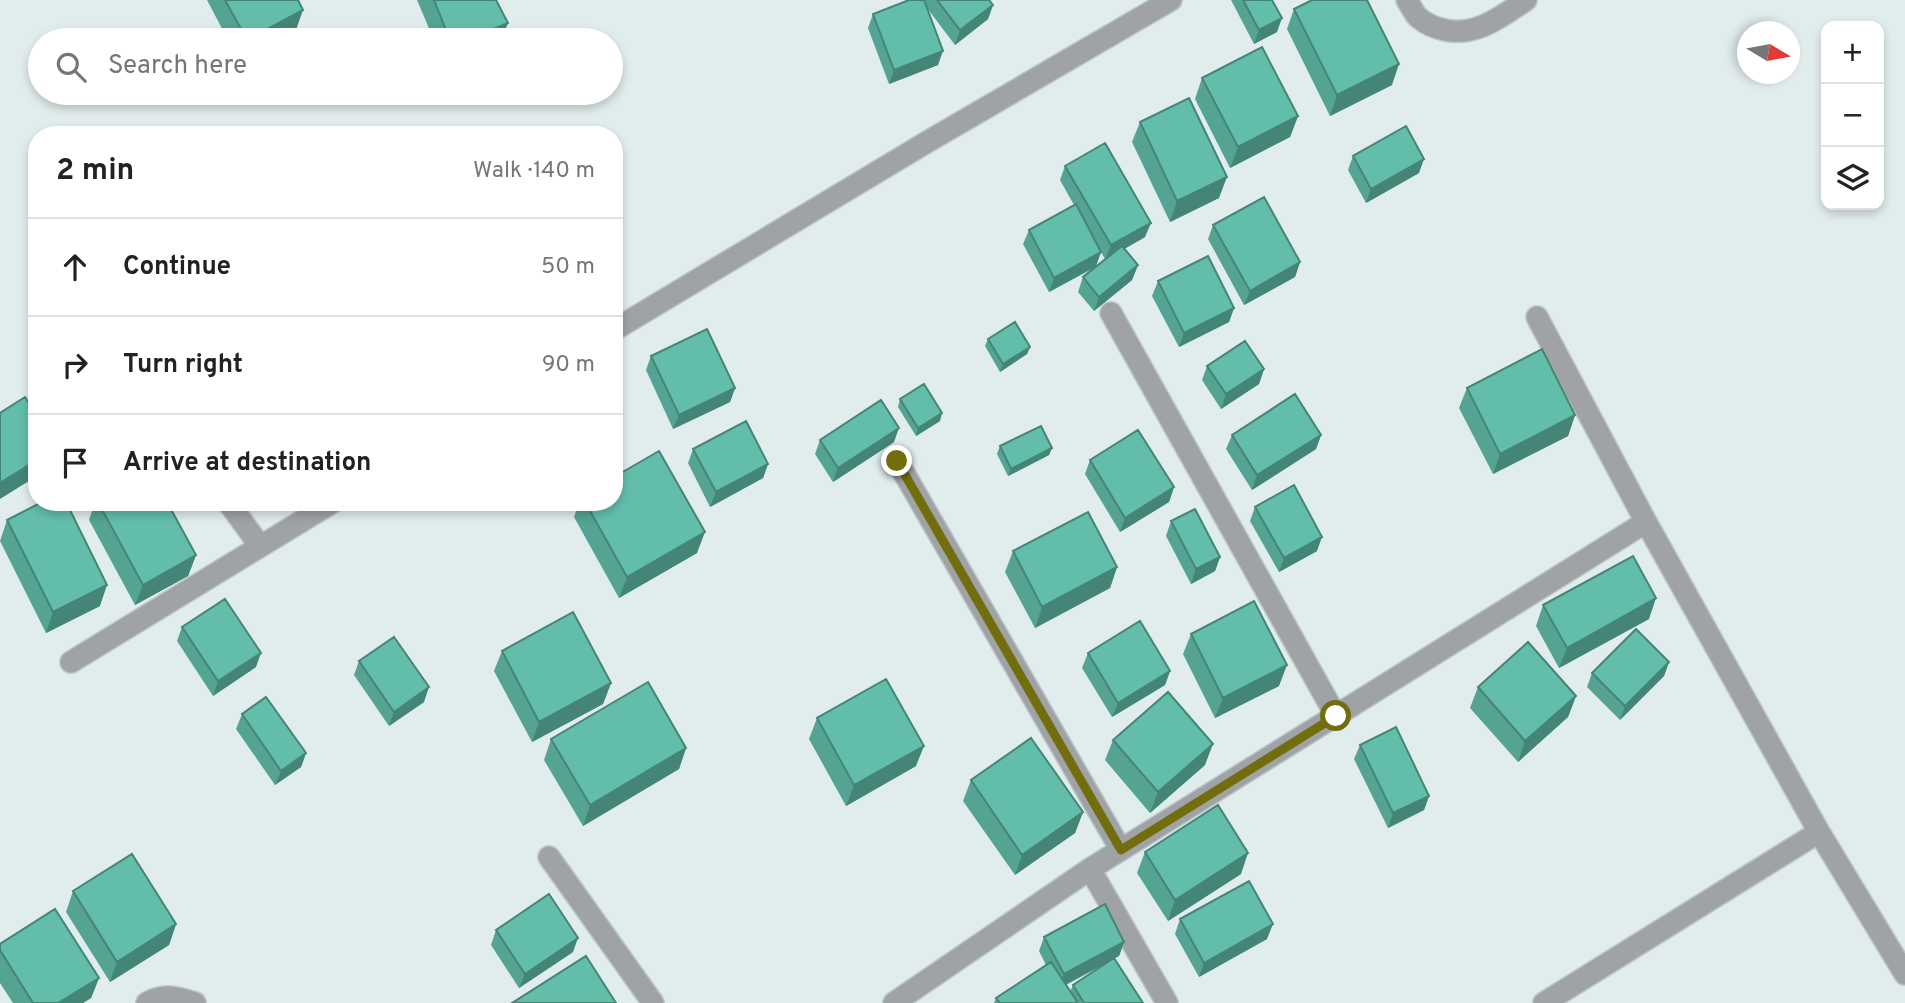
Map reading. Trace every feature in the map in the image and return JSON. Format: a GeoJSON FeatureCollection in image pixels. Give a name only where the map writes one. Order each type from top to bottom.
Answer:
{"type":"FeatureCollection","features":[{"type":"Feature","properties":{"kind":"street"},"geometry":{"type":"LineString","coordinates":[[623,325],[927,142],[1171,0]]}},
{"type":"Feature","properties":{"kind":"street"},"geometry":{"type":"LineString","coordinates":[[1407,0],[1419,18],[1453,32],[1472,30],[1490,23],[1526,0]]}},
{"type":"Feature","properties":{"kind":"street"},"geometry":{"type":"LineString","coordinates":[[1111,313],[1336,716]]}},
{"type":"Feature","properties":{"kind":"street"},"geometry":{"type":"LineString","coordinates":[[1537,317],[1646,522],[1819,832],[1905,974]]}},
{"type":"Feature","properties":{"kind":"street"},"geometry":{"type":"LineString","coordinates":[[897,461],[1121,850]]}},
{"type":"Feature","properties":{"kind":"street"},"geometry":{"type":"LineString","coordinates":[[235,511],[260,546]]}},
{"type":"Feature","properties":{"kind":"street"},"geometry":{"type":"LineString","coordinates":[[71,662],[318,511]]}},
{"type":"Feature","properties":{"kind":"street"},"geometry":{"type":"LineString","coordinates":[[894,1003],[1090,869],[1646,522]]}},
{"type":"Feature","properties":{"kind":"street"},"geometry":{"type":"LineString","coordinates":[[1544,1003],[1819,832]]}},
{"type":"Feature","properties":{"kind":"street"},"geometry":{"type":"LineString","coordinates":[[549,857],[653,1003]]}},
{"type":"Feature","properties":{"kind":"street"},"geometry":{"type":"LineString","coordinates":[[1090,869],[1167,1003]]}},
{"type":"Feature","properties":{"kind":"street"},"geometry":{"type":"LineString","coordinates":[[147,1003],[155,998],[174,996],[195,1003]]}},
{"type":"Feature","properties":{"kind":"building"},"geometry":{"type":"Polygon","coordinates":[[[225,0],[298,0],[303,10],[269,28],[240,28],[225,0]]]}},
{"type":"Feature","properties":{"kind":"building"},"geometry":{"type":"Polygon","coordinates":[[[434,0],[496,0],[508,23],[496,28],[445,28],[434,0]]]}},
{"type":"Feature","properties":{"kind":"building"},"geometry":{"type":"Polygon","coordinates":[[[909,0],[924,0],[943,51],[894,70],[873,14],[909,0]]]}},
{"type":"Feature","properties":{"kind":"building"},"geometry":{"type":"Polygon","coordinates":[[[937,0],[989,0],[993,5],[960,30],[937,0]]]}},
{"type":"Feature","properties":{"kind":"building"},"geometry":{"type":"Polygon","coordinates":[[[1243,0],[1272,0],[1282,18],[1259,30],[1243,0]]]}},
{"type":"Feature","properties":{"kind":"building"},"geometry":{"type":"Polygon","coordinates":[[[1312,0],[1367,0],[1399,64],[1337,95],[1294,9],[1312,0]]]}},
{"type":"Feature","properties":{"kind":"building"},"geometry":{"type":"Polygon","coordinates":[[[1262,47],[1298,116],[1238,147],[1202,78],[1262,47]]]}},
{"type":"Feature","properties":{"kind":"building"},"geometry":{"type":"Polygon","coordinates":[[[1189,98],[1227,177],[1177,201],[1140,122],[1189,98]]]}},
{"type":"Feature","properties":{"kind":"building"},"geometry":{"type":"Polygon","coordinates":[[[1406,126],[1424,159],[1371,189],[1353,156],[1406,126]]]}},
{"type":"Feature","properties":{"kind":"building"},"geometry":{"type":"Polygon","coordinates":[[[1105,143],[1151,223],[1111,245],[1065,166],[1105,143]]]}},
{"type":"Feature","properties":{"kind":"building"},"geometry":{"type":"Polygon","coordinates":[[[1264,197],[1300,262],[1250,291],[1213,225],[1264,197]]]}},
{"type":"Feature","properties":{"kind":"building"},"geometry":{"type":"Polygon","coordinates":[[[1076,204],[1101,252],[1054,278],[1029,230],[1076,204]]]}},
{"type":"Feature","properties":{"kind":"building"},"geometry":{"type":"Polygon","coordinates":[[[1122,246],[1138,265],[1099,297],[1083,277],[1122,246]]]}},
{"type":"Feature","properties":{"kind":"building"},"geometry":{"type":"Polygon","coordinates":[[[1208,256],[1234,308],[1184,333],[1158,281],[1208,256]]]}},
{"type":"Feature","properties":{"kind":"building"},"geometry":{"type":"Polygon","coordinates":[[[1015,322],[1030,347],[1003,364],[988,339],[1015,322]]]}},
{"type":"Feature","properties":{"kind":"building"},"geometry":{"type":"Polygon","coordinates":[[[707,329],[735,388],[679,415],[651,356],[707,329]]]}},
{"type":"Feature","properties":{"kind":"building"},"geometry":{"type":"Polygon","coordinates":[[[1245,341],[1264,369],[1226,394],[1207,366],[1245,341]]]}},
{"type":"Feature","properties":{"kind":"building"},"geometry":{"type":"Polygon","coordinates":[[[1542,349],[1575,415],[1500,454],[1467,388],[1542,349]]]}},
{"type":"Feature","properties":{"kind":"building"},"geometry":{"type":"Polygon","coordinates":[[[924,384],[942,413],[918,428],[900,399],[924,384]]]}},
{"type":"Feature","properties":{"kind":"building"},"geometry":{"type":"Polygon","coordinates":[[[1295,394],[1321,435],[1257,475],[1232,435],[1295,394]]]}},
{"type":"Feature","properties":{"kind":"building"},"geometry":{"type":"Polygon","coordinates":[[[25,397],[28,402],[28,466],[0,483],[0,413],[25,397]]]}},
{"type":"Feature","properties":{"kind":"building"},"geometry":{"type":"Polygon","coordinates":[[[881,400],[899,428],[838,468],[820,440],[881,400]]]}},
{"type":"Feature","properties":{"kind":"building"},"geometry":{"type":"Polygon","coordinates":[[[746,421],[768,464],[716,492],[693,449],[746,421]]]}},
{"type":"Feature","properties":{"kind":"building"},"geometry":{"type":"Polygon","coordinates":[[[1041,426],[1052,448],[1011,469],[1000,446],[1041,426]]]}},
{"type":"Feature","properties":{"kind":"building"},"geometry":{"type":"Polygon","coordinates":[[[1138,430],[1174,487],[1125,518],[1090,460],[1138,430]]]}},
{"type":"Feature","properties":{"kind":"building"},"geometry":{"type":"Polygon","coordinates":[[[659,451],[705,532],[627,577],[590,511],[623,511],[623,472],[659,451]]]}},
{"type":"Feature","properties":{"kind":"building"},"geometry":{"type":"Polygon","coordinates":[[[1294,485],[1322,537],[1284,558],[1255,507],[1294,485]]]}},
{"type":"Feature","properties":{"kind":"building"},"geometry":{"type":"Polygon","coordinates":[[[28,509],[70,511],[107,585],[53,612],[7,520],[28,509]]]}},
{"type":"Feature","properties":{"kind":"building"},"geometry":{"type":"Polygon","coordinates":[[[1195,509],[1220,557],[1196,569],[1171,521],[1195,509]]]}},
{"type":"Feature","properties":{"kind":"building"},"geometry":{"type":"Polygon","coordinates":[[[103,511],[172,511],[196,555],[143,585],[103,511]]]}},
{"type":"Feature","properties":{"kind":"building"},"geometry":{"type":"Polygon","coordinates":[[[1088,512],[1117,567],[1042,607],[1013,551],[1088,512]]]}},
{"type":"Feature","properties":{"kind":"building"},"geometry":{"type":"Polygon","coordinates":[[[1633,556],[1656,598],[1567,648],[1543,605],[1633,556]]]}},
{"type":"Feature","properties":{"kind":"building"},"geometry":{"type":"Polygon","coordinates":[[[225,599],[261,653],[218,681],[182,627],[225,599]]]}},
{"type":"Feature","properties":{"kind":"building"},"geometry":{"type":"Polygon","coordinates":[[[1254,601],[1287,665],[1223,698],[1191,634],[1254,601]]]}},
{"type":"Feature","properties":{"kind":"building"},"geometry":{"type":"Polygon","coordinates":[[[573,612],[611,683],[539,722],[502,651],[573,612]]]}},
{"type":"Feature","properties":{"kind":"building"},"geometry":{"type":"Polygon","coordinates":[[[1140,621],[1170,671],[1118,703],[1088,653],[1140,621]]]}},
{"type":"Feature","properties":{"kind":"building"},"geometry":{"type":"Polygon","coordinates":[[[1636,629],[1669,662],[1625,706],[1592,673],[1636,629]]]}},
{"type":"Feature","properties":{"kind":"building"},"geometry":{"type":"Polygon","coordinates":[[[394,637],[429,687],[394,712],[359,661],[394,637]]]}},
{"type":"Feature","properties":{"kind":"building"},"geometry":{"type":"Polygon","coordinates":[[[1528,642],[1576,696],[1525,741],[1478,687],[1528,642]]]}},
{"type":"Feature","properties":{"kind":"building"},"geometry":{"type":"Polygon","coordinates":[[[886,679],[924,746],[854,785],[817,718],[886,679]]]}},
{"type":"Feature","properties":{"kind":"building"},"geometry":{"type":"Polygon","coordinates":[[[648,682],[686,748],[590,805],[551,739],[648,682]]]}},
{"type":"Feature","properties":{"kind":"building"},"geometry":{"type":"Polygon","coordinates":[[[1168,692],[1213,744],[1158,792],[1113,740],[1168,692]]]}},
{"type":"Feature","properties":{"kind":"building"},"geometry":{"type":"Polygon","coordinates":[[[266,697],[306,753],[281,771],[242,714],[266,697]]]}},
{"type":"Feature","properties":{"kind":"building"},"geometry":{"type":"Polygon","coordinates":[[[1396,727],[1429,796],[1393,813],[1360,745],[1396,727]]]}},
{"type":"Feature","properties":{"kind":"building"},"geometry":{"type":"Polygon","coordinates":[[[1031,738],[1083,812],[1022,855],[971,780],[1031,738]]]}},
{"type":"Feature","properties":{"kind":"building"},"geometry":{"type":"Polygon","coordinates":[[[1218,805],[1248,853],[1175,900],[1145,852],[1218,805]]]}},
{"type":"Feature","properties":{"kind":"building"},"geometry":{"type":"Polygon","coordinates":[[[132,854],[176,924],[117,962],[73,891],[132,854]]]}},
{"type":"Feature","properties":{"kind":"building"},"geometry":{"type":"Polygon","coordinates":[[[1249,881],[1273,924],[1204,963],[1180,919],[1249,881]]]}},
{"type":"Feature","properties":{"kind":"building"},"geometry":{"type":"Polygon","coordinates":[[[549,894],[578,938],[525,974],[496,930],[549,894]]]}},
{"type":"Feature","properties":{"kind":"building"},"geometry":{"type":"Polygon","coordinates":[[[1105,904],[1124,942],[1064,974],[1044,937],[1105,904]]]}},
{"type":"Feature","properties":{"kind":"building"},"geometry":{"type":"Polygon","coordinates":[[[55,909],[99,978],[58,1003],[33,1003],[0,950],[0,944],[55,909]]]}},
{"type":"Feature","properties":{"kind":"building"},"geometry":{"type":"Polygon","coordinates":[[[586,956],[616,1003],[512,1003],[586,956]]]}},
{"type":"Feature","properties":{"kind":"building"},"geometry":{"type":"Polygon","coordinates":[[[1114,958],[1143,1003],[1084,1003],[1073,985],[1114,958]]]}},
{"type":"Feature","properties":{"kind":"building"},"geometry":{"type":"Polygon","coordinates":[[[1051,962],[1078,1003],[1000,1003],[996,998],[1051,962]]]}},
{"type":"Feature","properties":{"kind":"route"},"geometry":{"type":"LineString","coordinates":[[897,461],[1121,850],[1336,716]]}}]}
